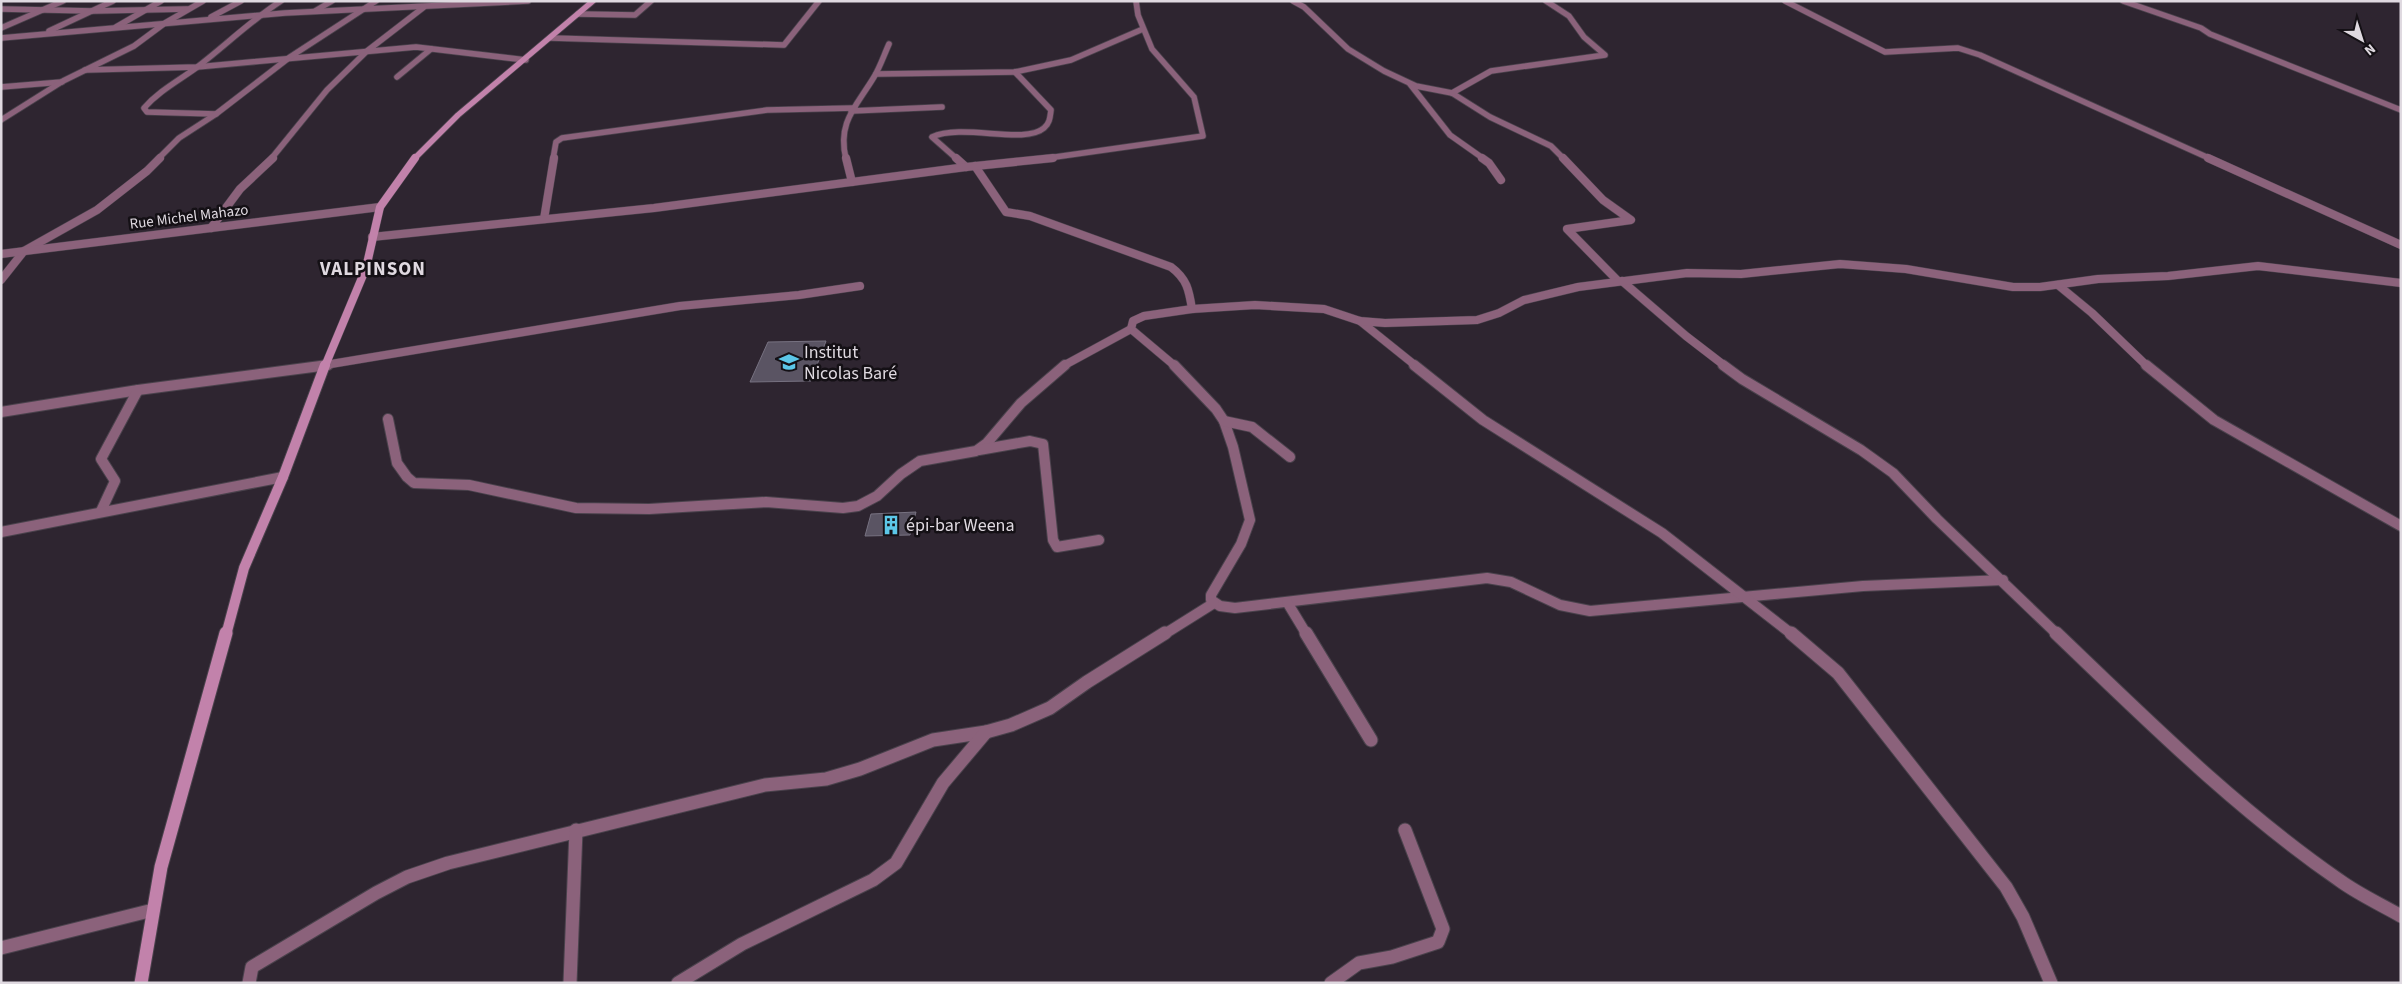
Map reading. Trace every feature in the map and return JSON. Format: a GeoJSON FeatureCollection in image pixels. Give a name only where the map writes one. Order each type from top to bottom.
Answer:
{"type":"FeatureCollection","features":[{"type":"Feature","properties":{"kind":"main road"},"geometry":{"type":"LineString","coordinates":[[141,983],[161,867],[244,568],[366,268],[380,207],[413,160],[458,114],[526,60],[593,1]]}},
{"type":"Feature","properties":{"kind":"street"},"geometry":{"type":"LineString","coordinates":[[1,8],[11,1]]}},
{"type":"Feature","properties":{"kind":"street"},"geometry":{"type":"LineString","coordinates":[[1,28],[63,1]]}},
{"type":"Feature","properties":{"kind":"street"},"geometry":{"type":"LineString","coordinates":[[40,35],[114,1]]}},
{"type":"Feature","properties":{"kind":"street"},"geometry":{"type":"LineString","coordinates":[[114,28],[161,1]]}},
{"type":"Feature","properties":{"kind":"street"},"geometry":{"type":"LineString","coordinates":[[1,120],[63,82],[134,46],[203,1]]}},
{"type":"Feature","properties":{"kind":"street"},"geometry":{"type":"LineString","coordinates":[[206,20],[241,1]]}},
{"type":"Feature","properties":{"kind":"street"},"geometry":{"type":"LineString","coordinates":[[216,114],[147,112],[144,108],[151,99],[197,67],[256,16],[282,1]]}},
{"type":"Feature","properties":{"kind":"street"},"geometry":{"type":"LineString","coordinates":[[313,12],[332,1]]}},
{"type":"Feature","properties":{"kind":"street"},"geometry":{"type":"LineString","coordinates":[[1,280],[24,251],[97,210],[147,171],[178,138],[216,114],[290,57],[376,1]]}},
{"type":"Feature","properties":{"kind":"street"},"geometry":{"type":"LineString","coordinates":[[1,38],[256,16],[360,11],[424,5],[528,1]]}},
{"type":"Feature","properties":{"kind":"street"},"geometry":{"type":"LineString","coordinates":[[578,14],[635,15],[651,1]]}},
{"type":"Feature","properties":{"kind":"street"},"geometry":{"type":"LineString","coordinates":[[551,38],[784,45],[819,1]]}},
{"type":"Feature","properties":{"kind":"street"},"geometry":{"type":"LineString","coordinates":[[372,237],[654,208],[966,167],[1063,157],[1204,136],[1194,97],[1164,65],[1152,49],[1138,15],[1136,1]]}},
{"type":"Feature","properties":{"kind":"street"},"geometry":{"type":"LineString","coordinates":[[1293,1],[1304,7],[1348,49],[1409,83],[1452,93],[1490,117],[1551,146],[1602,200],[1631,220],[1567,229],[1620,281],[1742,380],[1861,450],[1893,472],[1937,519],[2003,580],[2194,765],[2258,820],[2340,881],[2401,916]]}},
{"type":"Feature","properties":{"kind":"street"},"geometry":{"type":"LineString","coordinates":[[1452,93],[1491,71],[1605,55],[1584,36],[1569,16],[1546,1]]}},
{"type":"Feature","properties":{"kind":"street"},"geometry":{"type":"LineString","coordinates":[[1785,1],[1885,52],[1958,48],[1980,55],[2401,245]]}},
{"type":"Feature","properties":{"kind":"street"},"geometry":{"type":"LineString","coordinates":[[2123,1],[2201,28],[2210,34],[2296,70],[2401,110]]}},
{"type":"Feature","properties":{"kind":"street"},"geometry":{"type":"LineString","coordinates":[[211,228],[240,188],[280,151],[314,103],[367,51],[424,5]]}},
{"type":"Feature","properties":{"kind":"street"},"geometry":{"type":"LineString","coordinates":[[1,8],[93,12],[188,9]]}},
{"type":"Feature","properties":{"kind":"street"},"geometry":{"type":"LineString","coordinates":[[876,74],[1015,72],[1070,60],[1143,29]]}},
{"type":"Feature","properties":{"kind":"street"},"geometry":{"type":"LineString","coordinates":[[852,182],[842,142],[853,109],[876,74],[889,44]]}},
{"type":"Feature","properties":{"kind":"street"},"geometry":{"type":"LineString","coordinates":[[86,70],[197,67],[290,57],[416,47],[526,60]]}},
{"type":"Feature","properties":{"kind":"street"},"geometry":{"type":"LineString","coordinates":[[397,77],[431,49]]}},
{"type":"Feature","properties":{"kind":"street"},"geometry":{"type":"LineString","coordinates":[[966,167],[932,137],[941,134],[973,131],[1005,134],[1033,133],[1043,130],[1048,125],[1051,110],[1015,72]]}},
{"type":"Feature","properties":{"kind":"street"},"geometry":{"type":"LineString","coordinates":[[1,87],[63,82]]}},
{"type":"Feature","properties":{"kind":"street"},"geometry":{"type":"LineString","coordinates":[[1409,83],[1450,135],[1489,163],[1501,180]]}},
{"type":"Feature","properties":{"kind":"street"},"geometry":{"type":"LineString","coordinates":[[544,219],[556,142],[562,138],[767,110],[942,107]]}},
{"type":"Feature","properties":{"kind":"street"},"geometry":{"type":"LineString","coordinates":[[975,166],[1006,212],[1030,216],[1048,224],[1098,239],[1171,267],[1182,275],[1188,284],[1192,309]]}},
{"type":"Feature","properties":{"kind":"street","name":"Rue Michel Mahazo"},"geometry":{"type":"LineString","coordinates":[[1,254],[380,207]]}},
{"type":"Feature","properties":{"kind":"street"},"geometry":{"type":"LineString","coordinates":[[976,451],[987,443],[1021,403],[1054,372],[1074,358],[1131,329],[1133,321],[1144,316],[1192,309],[1255,305],[1324,309],[1360,320],[1385,322],[1477,320],[1495,316],[1511,305],[1524,300],[1578,287],[1687,273],[1741,274],[1840,264],[1906,269],[2013,287],[2040,288],[2098,278],[2168,276],[2258,266],[2401,283]]}},
{"type":"Feature","properties":{"kind":"street"},"geometry":{"type":"LineString","coordinates":[[2058,285],[2092,313],[2134,355],[2214,420],[2401,526]]}},
{"type":"Feature","properties":{"kind":"street"},"geometry":{"type":"LineString","coordinates":[[1,412],[138,390],[325,365],[680,306],[799,295],[860,286]]}},
{"type":"Feature","properties":{"kind":"street"},"geometry":{"type":"LineString","coordinates":[[1360,320],[1483,420],[1662,533],[1820,656],[1838,673],[2006,887],[2023,917],[2051,983]]}},
{"type":"Feature","properties":{"kind":"street"},"geometry":{"type":"LineString","coordinates":[[1131,329],[1183,372],[1224,421],[1233,447],[1250,520],[1240,544],[1211,595],[1214,603],[1220,606],[1235,608],[1487,578],[1502,578],[1523,585],[1570,609],[1590,611],[1863,586],[2003,580]]}},
{"type":"Feature","properties":{"kind":"street"},"geometry":{"type":"LineString","coordinates":[[101,511],[115,481],[101,459],[138,390]]}},
{"type":"Feature","properties":{"kind":"street"},"geometry":{"type":"LineString","coordinates":[[388,419],[394,457],[399,470],[414,483],[470,485],[576,508],[649,509],[766,502],[843,508],[858,506],[877,496],[910,466],[920,462],[1030,441],[1043,444],[1053,540],[1057,546],[1099,540]]}},
{"type":"Feature","properties":{"kind":"street"},"geometry":{"type":"LineString","coordinates":[[1224,421],[1252,427],[1290,457]]}},
{"type":"Feature","properties":{"kind":"street"},"geometry":{"type":"LineString","coordinates":[[2,533],[101,511],[282,478]]}},
{"type":"Feature","properties":{"kind":"street"},"geometry":{"type":"LineString","coordinates":[[1287,602],[1370,740]]}},
{"type":"Feature","properties":{"kind":"street"},"geometry":{"type":"LineString","coordinates":[[249,983],[252,966],[280,951],[348,908],[407,877],[448,863],[576,830],[765,785],[826,779],[860,769],[933,740],[986,732],[1011,725],[1050,708],[1087,682],[1214,603]]}},
{"type":"Feature","properties":{"kind":"street"},"geometry":{"type":"LineString","coordinates":[[678,983],[742,944],[873,880],[896,863],[943,784],[986,732]]}},
{"type":"Feature","properties":{"kind":"street"},"geometry":{"type":"LineString","coordinates":[[570,983],[576,830]]}},
{"type":"Feature","properties":{"kind":"street"},"geometry":{"type":"LineString","coordinates":[[1331,983],[1359,963],[1392,957],[1438,942],[1443,929],[1405,830]]}},
{"type":"Feature","properties":{"kind":"street"},"geometry":{"type":"LineString","coordinates":[[1,948],[153,910]]}},
{"type":"Feature","properties":{"kind":"building","name":"Institut Nicolas Baré"},"geometry":{"type":"Polygon","coordinates":[[[826,341],[811,381],[750,382],[768,342],[826,341]]]}},
{"type":"Feature","properties":{"kind":"building","name":"épi-bar Weena"},"geometry":{"type":"Polygon","coordinates":[[[916,512],[910,535],[865,536],[871,514],[916,512]]]}},
{"type":"Feature","properties":{"kind":"place","name":"Institut Nicolas Baré"},"geometry":{"type":"Point","coordinates":[789,362]}},
{"type":"Feature","properties":{"kind":"place","name":"épi-bar Weena"},"geometry":{"type":"Point","coordinates":[891,525]}},
{"type":"Feature","properties":{"kind":"district","name":"VALPINSON"},"geometry":{"type":"Point","coordinates":[373,269]}}]}
